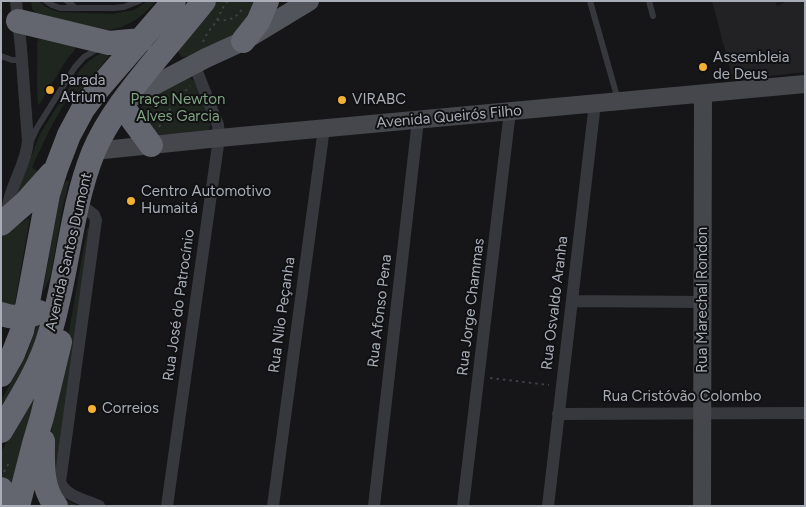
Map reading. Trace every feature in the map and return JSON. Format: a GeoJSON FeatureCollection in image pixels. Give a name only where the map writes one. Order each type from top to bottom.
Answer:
{"type":"FeatureCollection","features":[{"type":"Feature","properties":{"kind":"highway","name":"Avenida Santos Dumont"},"geometry":{"type":"LineString","coordinates":[[1,375],[17,343],[25,318],[48,194],[70,135],[83,109],[98,89],[174,1]]}},
{"type":"Feature","properties":{"kind":"highway"},"geometry":{"type":"LineString","coordinates":[[243,42],[258,22],[257,2]]}},
{"type":"Feature","properties":{"kind":"highway","name":"Avenida Santos Dumont"},"geometry":{"type":"LineString","coordinates":[[1,431],[34,374],[50,334],[61,293],[77,202],[84,176],[94,151],[122,103],[137,83],[211,10]]}},
{"type":"Feature","properties":{"kind":"highway"},"geometry":{"type":"LineString","coordinates":[[17,11],[109,43],[141,40]]}},
{"type":"Feature","properties":{"kind":"highway"},"geometry":{"type":"LineString","coordinates":[[122,103],[152,145]]}},
{"type":"Feature","properties":{"kind":"highway"},"geometry":{"type":"LineString","coordinates":[[4,219],[25,203],[56,169],[94,151]]}},
{"type":"Feature","properties":{"kind":"highway"},"geometry":{"type":"LineString","coordinates":[[1,314],[25,318],[44,309],[61,293]]}},
{"type":"Feature","properties":{"kind":"highway"},"geometry":{"type":"LineString","coordinates":[[18,506],[63,328],[64,313],[61,293]]}},
{"type":"Feature","properties":{"kind":"highway"},"geometry":{"type":"LineString","coordinates":[[42,416],[45,485],[48,495],[59,496]]}},
{"type":"Feature","properties":{"kind":"highway"},"geometry":{"type":"LineString","coordinates":[[1,489],[6,506]]}},
{"type":"Feature","properties":{"kind":"main road"},"geometry":{"type":"LineString","coordinates":[[280,1],[288,4],[307,3]]}},
{"type":"Feature","properties":{"kind":"main road"},"geometry":{"type":"LineString","coordinates":[[122,103],[200,61],[243,42],[307,3]]}},
{"type":"Feature","properties":{"kind":"main road","name":"Avenida Queirós Filho"},"geometry":{"type":"LineString","coordinates":[[94,151],[805,84]]}},
{"type":"Feature","properties":{"kind":"main road","name":"Rua Marechal Rondon"},"geometry":{"type":"LineString","coordinates":[[702,506],[703,94]]}},
{"type":"Feature","properties":{"kind":"street"},"geometry":{"type":"LineString","coordinates":[[4,219],[8,201],[23,166],[28,148],[17,11]]}},
{"type":"Feature","properties":{"kind":"street"},"geometry":{"type":"LineString","coordinates":[[200,61],[218,126],[218,138]]}},
{"type":"Feature","properties":{"kind":"street","name":"Rua Osvaldo Aranha"},"geometry":{"type":"LineString","coordinates":[[548,506],[595,103]]}},
{"type":"Feature","properties":{"kind":"street","name":"Rua Jorge Chammas"},"geometry":{"type":"LineString","coordinates":[[463,506],[510,111]]}},
{"type":"Feature","properties":{"kind":"street","name":"Rua Afonso Pena"},"geometry":{"type":"LineString","coordinates":[[374,506],[418,120]]}},
{"type":"Feature","properties":{"kind":"street","name":"Rua Nilo Peçanha"},"geometry":{"type":"LineString","coordinates":[[273,506],[324,128]]}},
{"type":"Feature","properties":{"kind":"street","name":"Rua José do Patrocínio"},"geometry":{"type":"LineString","coordinates":[[167,506],[218,138]]}},
{"type":"Feature","properties":{"kind":"street"},"geometry":{"type":"LineString","coordinates":[[77,202],[94,215],[96,220],[59,496],[69,493],[99,506]]}},
{"type":"Feature","properties":{"kind":"street"},"geometry":{"type":"LineString","coordinates":[[572,301],[703,302]]}},
{"type":"Feature","properties":{"kind":"street","name":"Rua Cristóvão Colombo"},"geometry":{"type":"LineString","coordinates":[[558,414],[805,413]]}},
{"type":"Feature","properties":{"kind":"lane"},"geometry":{"type":"LineString","coordinates":[[46,1],[56,7],[76,8],[119,8],[138,1]]}},
{"type":"Feature","properties":{"kind":"lane"},"geometry":{"type":"LineString","coordinates":[[67,1],[76,8]]}},
{"type":"Feature","properties":{"kind":"lane"},"geometry":{"type":"LineString","coordinates":[[590,1],[618,101]]}},
{"type":"Feature","properties":{"kind":"lane"},"geometry":{"type":"LineString","coordinates":[[649,1],[653,16]]}},
{"type":"Feature","properties":{"kind":"lane"},"geometry":{"type":"LineString","coordinates":[[28,148],[37,128],[75,67],[91,52],[109,43]]}},
{"type":"Feature","properties":{"kind":"lane"},"geometry":{"type":"LineString","coordinates":[[1,56],[12,60],[22,60]]}},
{"type":"Feature","properties":{"kind":"path"},"geometry":{"type":"LineString","coordinates":[[211,10],[223,6],[228,1]]}},
{"type":"Feature","properties":{"kind":"path"},"geometry":{"type":"LineString","coordinates":[[211,10],[227,20],[231,20],[257,2]]}},
{"type":"Feature","properties":{"kind":"path"},"geometry":{"type":"LineString","coordinates":[[200,61],[202,43],[211,10]]}},
{"type":"Feature","properties":{"kind":"path"},"geometry":{"type":"LineString","coordinates":[[152,145],[162,121],[184,92]]}},
{"type":"Feature","properties":{"kind":"path"},"geometry":{"type":"LineString","coordinates":[[479,377],[562,386]]}},
{"type":"Feature","properties":{"kind":"path"},"geometry":{"type":"LineString","coordinates":[[1,475],[11,458]]}},
{"type":"Feature","properties":{"kind":"shaded area"},"geometry":{"type":"Polygon","coordinates":[[[712,1],[775,1],[777,6],[788,1],[805,1],[805,72],[733,80],[712,1]]]}},
{"type":"Feature","properties":{"kind":"green space"},"geometry":{"type":"Polygon","coordinates":[[[31,1],[38,1],[58,12],[112,14],[134,10],[148,1],[156,1],[134,21],[121,27],[106,30],[37,14],[32,9],[31,1]]]}},
{"type":"Feature","properties":{"kind":"green space"},"geometry":{"type":"Polygon","coordinates":[[[217,1],[258,1],[255,9],[235,33],[190,56],[182,57],[178,52],[179,47],[217,1]]]}},
{"type":"Feature","properties":{"kind":"green space"},"geometry":{"type":"Polygon","coordinates":[[[39,39],[75,47],[75,50],[67,59],[39,105],[37,42],[39,39]]]}},
{"type":"Feature","properties":{"kind":"green space"},"geometry":{"type":"Polygon","coordinates":[[[108,51],[111,54],[80,92],[75,91],[71,98],[68,97],[32,167],[38,172],[17,193],[40,134],[78,73],[91,59],[108,51]]]}},
{"type":"Feature","properties":{"kind":"green space","name":"Praça Newton Alves Garcia"},"geometry":{"type":"Polygon","coordinates":[[[190,78],[195,82],[211,123],[209,129],[206,131],[153,134],[140,111],[144,99],[190,78]]]}},
{"type":"Feature","properties":{"kind":"green space"},"geometry":{"type":"Polygon","coordinates":[[[67,180],[69,182],[62,210],[51,275],[43,292],[59,196],[67,180]]]}},
{"type":"Feature","properties":{"kind":"green space"},"geometry":{"type":"Polygon","coordinates":[[[30,217],[14,308],[1,308],[1,237],[30,217]]]}},
{"type":"Feature","properties":{"kind":"green space"},"geometry":{"type":"Polygon","coordinates":[[[92,224],[60,496],[64,500],[79,506],[67,506],[59,498],[50,439],[87,229],[92,224]]]}},
{"type":"Feature","properties":{"kind":"green space"},"geometry":{"type":"Polygon","coordinates":[[[40,324],[34,350],[1,411],[1,400],[26,356],[37,325],[40,324]]]}},
{"type":"Feature","properties":{"kind":"green space"},"geometry":{"type":"Polygon","coordinates":[[[43,378],[17,496],[1,475],[1,452],[43,378]]]}},
{"type":"Feature","properties":{"kind":"place","name":"Assembleia de Deus"},"geometry":{"type":"Point","coordinates":[703,67]}},
{"type":"Feature","properties":{"kind":"place","name":"Parada Atrium"},"geometry":{"type":"Point","coordinates":[50,90]}},
{"type":"Feature","properties":{"kind":"place","name":"VIRABC"},"geometry":{"type":"Point","coordinates":[342,100]}},
{"type":"Feature","properties":{"kind":"place","name":"Centro Automotivo Humaitá"},"geometry":{"type":"Point","coordinates":[131,201]}},
{"type":"Feature","properties":{"kind":"place","name":"Correios"},"geometry":{"type":"Point","coordinates":[92,409]}}]}
